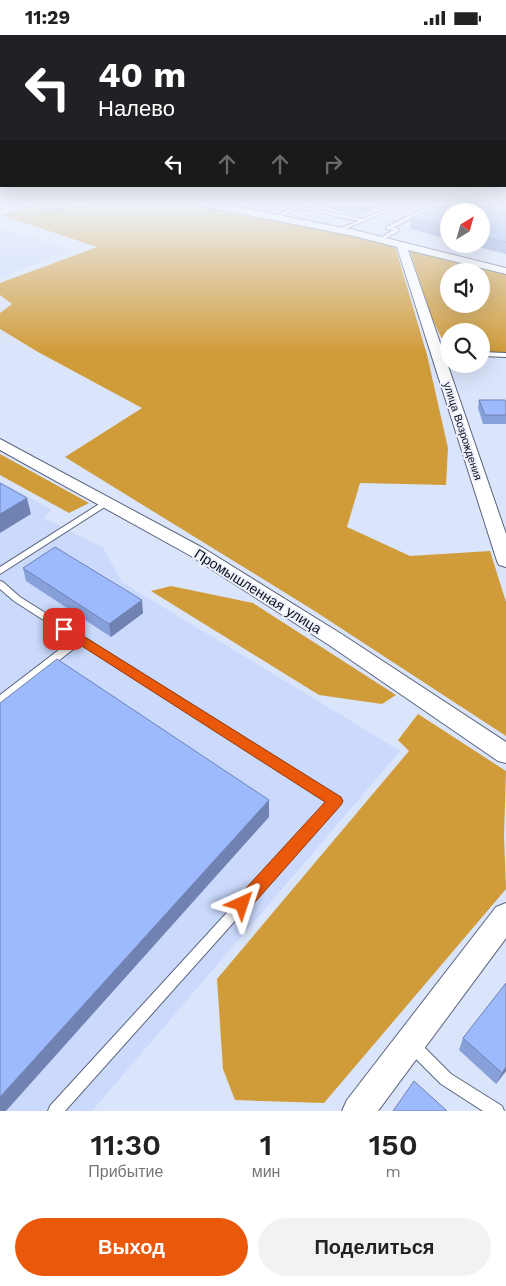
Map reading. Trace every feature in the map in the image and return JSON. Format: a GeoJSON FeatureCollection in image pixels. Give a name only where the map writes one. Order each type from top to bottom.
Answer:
{"type":"FeatureCollection","features":[{"type":"Feature","properties":{"kind":"street","name":"улица Возрождения"},"geometry":{"type":"LineString","coordinates":[[405,253],[440,345]]}},
{"type":"Feature","properties":{"kind":"street"},"geometry":{"type":"LineString","coordinates":[[437,253],[506,271]]}},
{"type":"Feature","properties":{"kind":"street","name":"улица Возрождения"},"geometry":{"type":"LineString","coordinates":[[449,373],[506,561]]}},
{"type":"Feature","properties":{"kind":"street","name":"Промышленная улица"},"geometry":{"type":"LineString","coordinates":[[0,444],[197,553],[328,635],[506,754]]}},
{"type":"Feature","properties":{"kind":"street"},"geometry":{"type":"LineString","coordinates":[[358,1111],[506,916]]}},
{"type":"Feature","properties":{"kind":"lane"},"geometry":{"type":"LineString","coordinates":[[490,354],[506,355]]}},
{"type":"Feature","properties":{"kind":"lane"},"geometry":{"type":"LineString","coordinates":[[0,571],[107,503]]}},
{"type":"Feature","properties":{"kind":"lane"},"geometry":{"type":"LineString","coordinates":[[0,584],[17,599],[336,801],[55,1111]]}},
{"type":"Feature","properties":{"kind":"lane"},"geometry":{"type":"LineString","coordinates":[[0,700],[80,639]]}},
{"type":"Feature","properties":{"kind":"lane"},"geometry":{"type":"LineString","coordinates":[[410,1043],[446,1079],[497,1111]]}},
{"type":"Feature","properties":{"kind":"shaded area"},"geometry":{"type":"Polygon","coordinates":[[[0,253],[63,253],[0,278],[0,253]]]}},
{"type":"Feature","properties":{"kind":"shaded area"},"geometry":{"type":"Polygon","coordinates":[[[80,253],[397,253],[427,355],[448,448],[446,485],[360,483],[347,527],[410,556],[490,551],[506,602],[506,736],[313,610],[65,457],[142,408],[38,352],[0,329],[0,313],[12,304],[0,295],[0,283],[80,253]]]}},
{"type":"Feature","properties":{"kind":"shaded area"},"geometry":{"type":"Polygon","coordinates":[[[411,253],[419,253],[460,263],[440,263],[440,313],[490,313],[490,270],[506,274],[506,355],[490,355],[490,323],[440,323],[440,335],[432,319],[411,253]]]}},
{"type":"Feature","properties":{"kind":"shaded area"},"geometry":{"type":"Polygon","coordinates":[[[0,454],[89,503],[69,513],[0,475],[0,454]]]}},
{"type":"Feature","properties":{"kind":"shaded area"},"geometry":{"type":"Polygon","coordinates":[[[0,481],[52,510],[44,518],[103,548],[122,582],[400,751],[92,1111],[0,1111],[0,481]]]}},
{"type":"Feature","properties":{"kind":"shaded area"},"geometry":{"type":"Polygon","coordinates":[[[171,586],[253,603],[396,695],[382,704],[319,695],[151,591],[171,586]]]}},
{"type":"Feature","properties":{"kind":"shaded area"},"geometry":{"type":"Polygon","coordinates":[[[418,714],[506,771],[504,836],[506,889],[324,1103],[235,1100],[223,1069],[217,979],[409,751],[398,740],[418,714]]]}},
{"type":"Feature","properties":{"kind":"building"},"geometry":{"type":"Polygon","coordinates":[[[479,400],[505,400],[506,415],[485,415],[479,400]]]}},
{"type":"Feature","properties":{"kind":"building"},"geometry":{"type":"Polygon","coordinates":[[[0,483],[27,498],[0,514],[0,483]]]}},
{"type":"Feature","properties":{"kind":"building"},"geometry":{"type":"Polygon","coordinates":[[[55,547],[142,600],[109,624],[23,568],[55,547]]]}},
{"type":"Feature","properties":{"kind":"building"},"geometry":{"type":"Polygon","coordinates":[[[57,659],[269,800],[0,1097],[0,703],[57,659]]]}},
{"type":"Feature","properties":{"kind":"building"},"geometry":{"type":"Polygon","coordinates":[[[506,983],[506,1067],[502,1073],[463,1038],[506,983]]]}},
{"type":"Feature","properties":{"kind":"building"},"geometry":{"type":"Polygon","coordinates":[[[414,1081],[447,1111],[393,1111],[414,1081]]]}},
{"type":"Feature","properties":{"kind":"route"},"geometry":{"type":"LineString","coordinates":[[64,629],[336,801],[242,904]]}}]}
